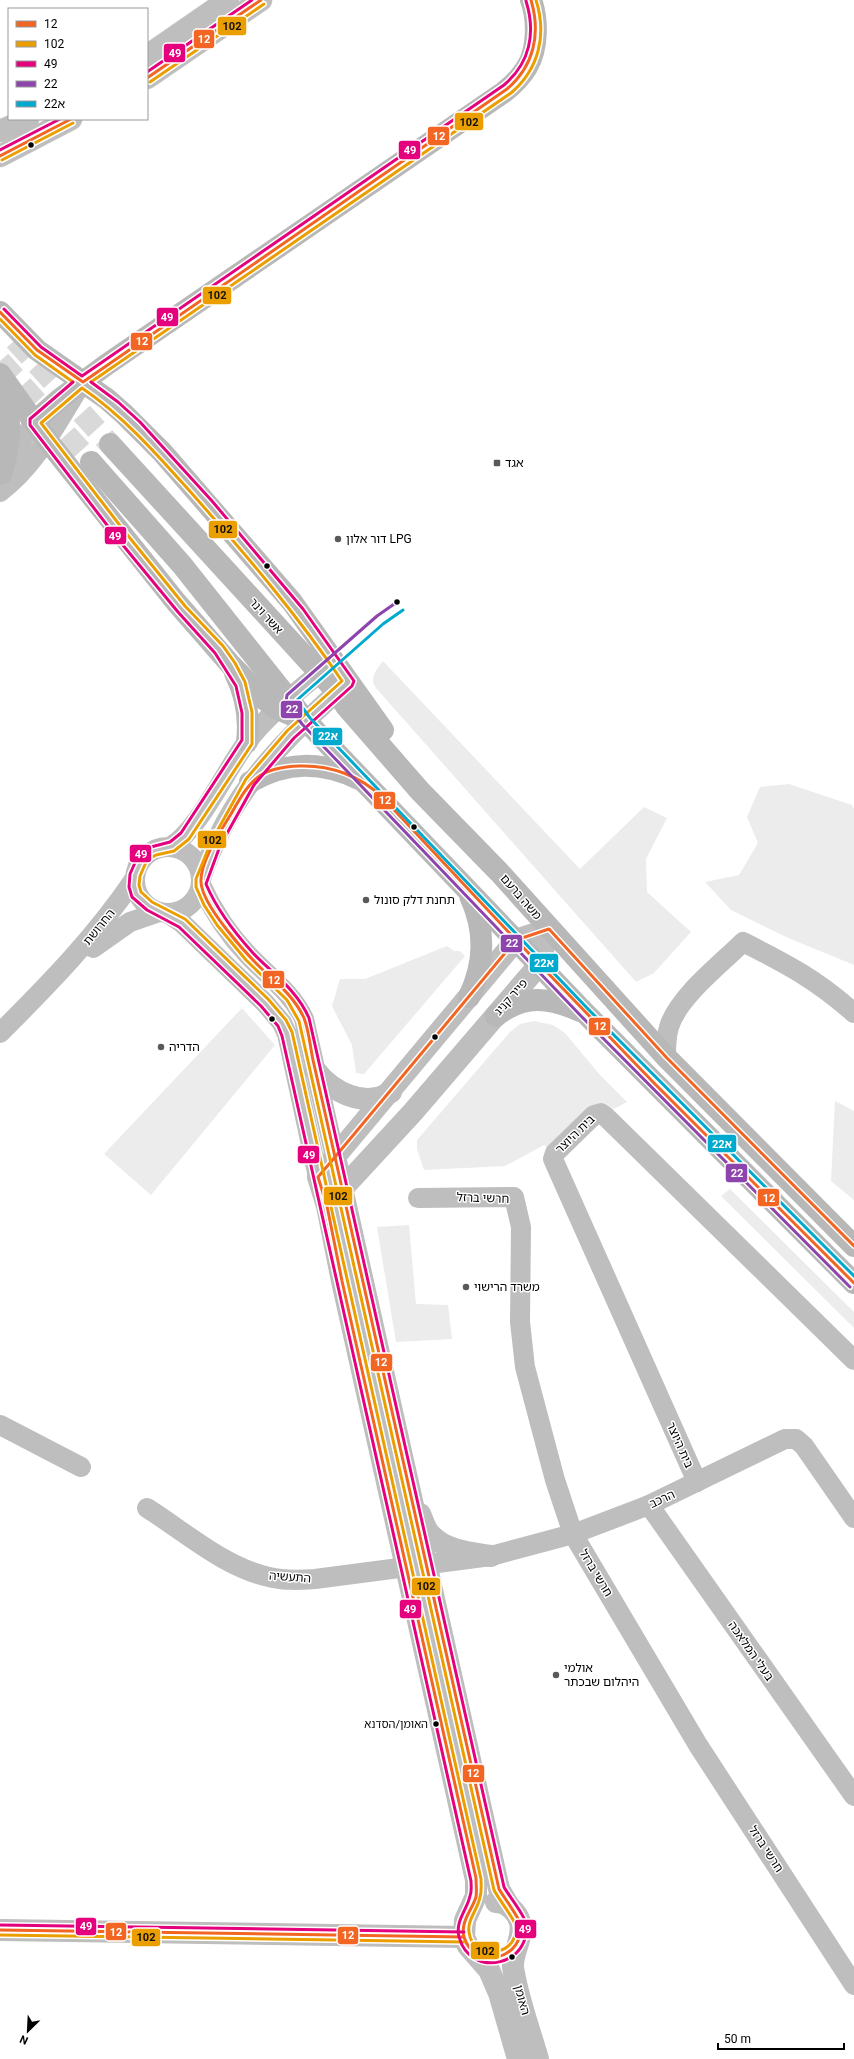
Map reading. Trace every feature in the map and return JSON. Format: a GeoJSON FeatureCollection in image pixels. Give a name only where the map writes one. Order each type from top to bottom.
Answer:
{"type":"FeatureCollection","features":[{"type":"Feature","properties":{"kind":"main road"},"geometry":{"type":"LineString","coordinates":[[148,55],[228,0]]}},
{"type":"Feature","properties":{"kind":"main road"},"geometry":{"type":"LineString","coordinates":[[148,77],[261,0]]}},
{"type":"Feature","properties":{"kind":"main road"},"geometry":{"type":"LineString","coordinates":[[34,422],[50,407],[83,382],[504,92],[517,81],[528,66],[534,48],[535,30],[531,0]]}},
{"type":"Feature","properties":{"kind":"main road"},"geometry":{"type":"LineString","coordinates":[[0,130],[25,120]]}},
{"type":"Feature","properties":{"kind":"main road"},"geometry":{"type":"LineString","coordinates":[[0,156],[69,120]]}},
{"type":"Feature","properties":{"kind":"main road"},"geometry":{"type":"LineString","coordinates":[[0,312],[37,350],[83,382],[124,414],[162,452],[287,596],[327,667]]}},
{"type":"Feature","properties":{"kind":"main road"},"geometry":{"type":"LineString","coordinates":[[0,374],[47,440],[176,602],[231,665],[264,699],[284,704]]}},
{"type":"Feature","properties":{"kind":"main road"},"geometry":{"type":"LineString","coordinates":[[0,380],[10,427],[9,449],[0,480]]}},
{"type":"Feature","properties":{"kind":"main road","name":"אשר וינר"},"geometry":{"type":"LineString","coordinates":[[110,444],[327,667]]}},
{"type":"Feature","properties":{"kind":"main road"},"geometry":{"type":"LineString","coordinates":[[90,462],[182,565],[284,704],[306,721],[585,1013],[854,1283]]}},
{"type":"Feature","properties":{"kind":"main road"},"geometry":{"type":"LineString","coordinates":[[231,665],[240,683],[247,710],[249,724],[247,742]]}},
{"type":"Feature","properties":{"kind":"main road","name":"משה ברעם"},"geometry":{"type":"LineString","coordinates":[[327,667],[343,687],[376,719],[420,791],[499,872],[666,1057],[854,1246]]}},
{"type":"Feature","properties":{"kind":"main road"},"geometry":{"type":"LineString","coordinates":[[250,782],[268,772],[291,766],[302,765],[336,770],[366,783]]}},
{"type":"Feature","properties":{"kind":"main road"},"geometry":{"type":"LineString","coordinates":[[465,886],[480,924],[483,940],[481,962],[475,985],[469,997]]}},
{"type":"Feature","properties":{"kind":"main road"},"geometry":{"type":"LineString","coordinates":[[318,1177],[391,1092],[516,940],[549,929]]}},
{"type":"Feature","properties":{"kind":"main road","name":"פייר קניג"},"geometry":{"type":"LineString","coordinates":[[342,1189],[413,1112],[539,965],[549,929]]}},
{"type":"Feature","properties":{"kind":"main road"},"geometry":{"type":"LineString","coordinates":[[496,1016],[513,1004],[529,1000],[546,1000],[585,1013]]}},
{"type":"Feature","properties":{"kind":"main road"},"geometry":{"type":"LineString","coordinates":[[315,1070],[330,1086],[349,1095],[373,1098],[385,1096],[391,1092]]}},
{"type":"Feature","properties":{"kind":"main road","name":"האומן"},"geometry":{"type":"LineString","coordinates":[[335,1157],[411,1496],[417,1566],[476,1880],[476,1896],[470,1912],[465,1920],[470,1945],[489,1970],[499,1993],[518,2059]]}},
{"type":"Feature","properties":{"kind":"main road","name":"האומן"},"geometry":{"type":"LineString","coordinates":[[318,1177],[327,1206],[499,1889],[509,1906],[516,1913],[520,1922],[521,1933],[513,1966],[538,2059]]}},
{"type":"Feature","properties":{"kind":"main road"},"geometry":{"type":"LineString","coordinates":[[411,1496],[430,1534],[434,1537],[460,1551],[491,1556]]}},
{"type":"Feature","properties":{"kind":"main road"},"geometry":{"type":"LineString","coordinates":[[470,1912],[477,1905],[487,1902],[500,1902],[509,1906]]}},
{"type":"Feature","properties":{"kind":"main road"},"geometry":{"type":"LineString","coordinates":[[0,1930],[470,1945],[486,1958],[496,1958],[510,1952],[519,1941]]}},
{"type":"Feature","properties":{"kind":"street"},"geometry":{"type":"LineString","coordinates":[[0,480],[20,475],[47,440],[83,382]]}},
{"type":"Feature","properties":{"kind":"street"},"geometry":{"type":"LineString","coordinates":[[0,480],[34,422]]}},
{"type":"Feature","properties":{"kind":"street"},"geometry":{"type":"LineString","coordinates":[[170,847],[185,836],[247,742],[284,704],[327,667]]}},
{"type":"Feature","properties":{"kind":"street"},"geometry":{"type":"LineString","coordinates":[[201,882],[200,870],[188,854],[180,849],[170,847],[162,847],[147,854],[137,867],[134,878],[136,889],[141,899],[149,907],[163,913],[185,908],[193,902],[201,882],[215,844],[250,782],[269,758],[343,687]]}},
{"type":"Feature","properties":{"kind":"street","name":"החרושת"},"geometry":{"type":"LineString","coordinates":[[0,1033],[60,973],[101,925],[134,878]]}},
{"type":"Feature","properties":{"kind":"street","name":"האומן"},"geometry":{"type":"LineString","coordinates":[[201,882],[209,903],[236,942],[285,991],[299,1008],[304,1019],[335,1157]]}},
{"type":"Feature","properties":{"kind":"street","name":"האומן"},"geometry":{"type":"LineString","coordinates":[[163,913],[182,923],[265,1003],[282,1023],[286,1034],[318,1177]]}},
{"type":"Feature","properties":{"kind":"street","name":"החרושת"},"geometry":{"type":"LineString","coordinates":[[60,973],[116,930],[130,922],[163,913]]}},
{"type":"Feature","properties":{"kind":"street"},"geometry":{"type":"LineString","coordinates":[[666,1057],[667,1036],[674,1014],[689,995],[743,942],[792,966],[830,991],[854,1013]]}},
{"type":"Feature","properties":{"kind":"street","name":"בית היוצר"},"geometry":{"type":"LineString","coordinates":[[697,1482],[552,1159],[555,1152],[594,1115],[601,1113],[604,1115],[854,1360]]}},
{"type":"Feature","properties":{"kind":"street","name":"חרשי ברזל"},"geometry":{"type":"LineString","coordinates":[[418,1198],[514,1198],[521,1227],[520,1322],[525,1367],[555,1480],[573,1534],[698,1745],[854,1985]]}},
{"type":"Feature","properties":{"kind":"street"},"geometry":{"type":"LineString","coordinates":[[0,1425],[80,1467]]}},
{"type":"Feature","properties":{"kind":"street","name":"הרכב"},"geometry":{"type":"LineString","coordinates":[[417,1566],[491,1556],[573,1534],[649,1506],[785,1439],[796,1439],[804,1446],[854,1518]]}},
{"type":"Feature","properties":{"kind":"street","name":"בעלי המלאכה"},"geometry":{"type":"LineString","coordinates":[[649,1506],[854,1796]]}},
{"type":"Feature","properties":{"kind":"street","name":"התעשיה"},"geometry":{"type":"LineString","coordinates":[[147,1508],[223,1558],[249,1571],[270,1577],[291,1580],[315,1579],[417,1566]]}},
{"type":"Feature","properties":{"kind":"shaded area"},"geometry":{"type":"Polygon","coordinates":[[[383,661],[580,869],[644,807],[667,818],[646,859],[647,892],[691,932],[654,973],[636,982],[376,688],[373,677],[383,661]]]}},
{"type":"Feature","properties":{"kind":"shaded area"},"geometry":{"type":"Polygon","coordinates":[[[789,784],[852,805],[854,809],[854,965],[786,937],[731,910],[705,882],[739,875],[758,843],[747,817],[760,787],[789,784]]]}},
{"type":"Feature","properties":{"kind":"shaded area"},"geometry":{"type":"Polygon","coordinates":[[[447,946],[454,951],[460,951],[465,956],[364,1074],[356,1073],[352,1045],[332,1006],[340,979],[365,979],[447,946]]]}},
{"type":"Feature","properties":{"kind":"shaded area"},"geometry":{"type":"Polygon","coordinates":[[[242,1008],[275,1045],[151,1195],[104,1154],[242,1008]]]}},
{"type":"Feature","properties":{"kind":"shaded area"},"geometry":{"type":"Polygon","coordinates":[[[534,1021],[553,1025],[565,1033],[600,1075],[627,1102],[614,1109],[605,1104],[596,1105],[551,1151],[544,1145],[505,1166],[424,1170],[417,1149],[417,1140],[510,1032],[520,1024],[534,1021]]]}},
{"type":"Feature","properties":{"kind":"shaded area"},"geometry":{"type":"Polygon","coordinates":[[[835,1101],[854,1111],[854,1200],[831,1181],[835,1101]]]}},
{"type":"Feature","properties":{"kind":"shaded area"},"geometry":{"type":"Polygon","coordinates":[[[730,1189],[854,1312],[854,1328],[721,1196],[730,1189]]]}},
{"type":"Feature","properties":{"kind":"shaded area"},"geometry":{"type":"Polygon","coordinates":[[[409,1225],[416,1304],[448,1305],[452,1339],[396,1342],[377,1227],[409,1225]]]}},
{"type":"Feature","properties":{"kind":"tunnel"},"geometry":{"type":"LineString","coordinates":[[15,340],[110,444]]}},
{"type":"Feature","properties":{"kind":"tunnel"},"geometry":{"type":"LineString","coordinates":[[0,361],[91,462]]}},
{"type":"Feature","properties":{"kind":"transit line","name":"49"},"geometry":{"type":"LineString","coordinates":[[148,71],[252,0]]}},
{"type":"Feature","properties":{"kind":"transit line","name":"12"},"geometry":{"type":"LineString","coordinates":[[148,77],[261,0]]}},
{"type":"Feature","properties":{"kind":"transit line","name":"12"},"geometry":{"type":"LineString","coordinates":[[0,312],[37,350],[83,382],[507,89],[524,70],[533,49],[535,25],[531,0]]}},
{"type":"Feature","properties":{"kind":"transit line","name":"102"},"geometry":{"type":"LineString","coordinates":[[91,382],[511,93],[521,84],[534,62],[538,51],[541,26],[536,0]]}},
{"type":"Feature","properties":{"kind":"transit line","name":"49"},"geometry":{"type":"LineString","coordinates":[[4,309],[41,347],[82,376],[504,85],[520,67],[528,47],[530,25],[526,1]]}},
{"type":"Feature","properties":{"kind":"transit line","name":"102"},"geometry":{"type":"LineString","coordinates":[[150,82],[264,4]]}},
{"type":"Feature","properties":{"kind":"transit line","name":"49"},"geometry":{"type":"LineString","coordinates":[[0,150],[58,120]]}},
{"type":"Feature","properties":{"kind":"transit line","name":"12"},"geometry":{"type":"LineString","coordinates":[[0,156],[69,120]]}},
{"type":"Feature","properties":{"kind":"transit line","name":"102"},"geometry":{"type":"LineString","coordinates":[[2,160],[73,123]]}},
{"type":"Feature","properties":{"kind":"transit line","name":"102"},"geometry":{"type":"LineString","coordinates":[[0,319],[35,355],[73,382]]}},
{"type":"Feature","properties":{"kind":"transit line","name":"49"},"geometry":{"type":"LineString","coordinates":[[73,382],[30,419],[30,425],[117,538],[178,612],[215,653],[236,686],[242,713],[242,740],[181,833],[170,842],[147,848],[138,856],[130,874],[129,887],[132,897],[147,910],[179,927],[261,1006],[278,1026],[282,1036],[471,1881],[471,1894],[460,1921],[458,1931],[459,1937],[466,1951],[476,1959],[488,1963],[500,1962],[512,1957],[521,1948],[526,1936],[525,1921],[504,1887],[309,1018],[298,999],[239,937],[215,903],[206,884],[220,846],[254,785],[294,738],[352,686],[354,681],[303,609],[212,501],[140,422],[118,402],[91,382]]}},
{"type":"Feature","properties":{"kind":"transit line","name":"102"},"geometry":{"type":"LineString","coordinates":[[82,388],[128,425],[195,497],[272,587],[308,633],[342,681],[287,731],[246,779],[211,842],[196,879],[196,887],[204,905],[217,925],[246,960],[287,1000],[299,1021],[494,1890],[515,1924],[515,1935],[511,1943],[505,1949],[496,1952],[487,1952],[479,1949],[472,1942],[469,1932],[471,1919],[481,1895],[481,1879],[292,1032],[286,1020],[268,999],[185,919],[152,902],[141,892],[139,885],[140,876],[147,860],[156,855],[174,851],[189,839],[252,744],[252,712],[245,682],[235,663],[223,646],[185,606],[125,532],[41,423],[82,388]]}},
{"type":"Feature","properties":{"kind":"transit line","name":"22"},"geometry":{"type":"LineString","coordinates":[[397,602],[377,616],[287,695],[286,702],[302,724],[581,1016],[850,1287]]}},
{"type":"Feature","properties":{"kind":"transit line","name":"22א"},"geometry":{"type":"LineString","coordinates":[[403,610],[383,624],[297,700],[310,718],[589,1010],[854,1276]]}},
{"type":"Feature","properties":{"kind":"transit line","name":"12"},"geometry":{"type":"LineString","coordinates":[[335,1157],[307,1028],[301,1011],[287,993],[257,965],[227,930],[217,917],[203,892],[201,882],[207,856],[216,838],[250,784],[265,773],[275,769],[300,766],[323,767],[344,773],[364,783],[382,797],[516,940]]}},
{"type":"Feature","properties":{"kind":"transit line","name":"12"},"geometry":{"type":"LineString","coordinates":[[516,940],[549,929],[666,1057],[854,1246]]}},
{"type":"Feature","properties":{"kind":"transit line","name":"12"},"geometry":{"type":"LineString","coordinates":[[335,1157],[516,940]]}},
{"type":"Feature","properties":{"kind":"transit line","name":"12"},"geometry":{"type":"LineString","coordinates":[[516,940],[655,1084],[854,1283]]}},
{"type":"Feature","properties":{"kind":"transit line","name":"12"},"geometry":{"type":"LineString","coordinates":[[335,1157],[499,1889],[520,1923],[520,1935],[515,1945],[508,1952],[498,1957],[478,1955],[470,1948],[464,1937],[463,1932],[465,1921],[476,1897],[476,1878],[342,1281],[327,1206],[318,1177],[335,1157]]}},
{"type":"Feature","properties":{"kind":"transit line","name":"49"},"geometry":{"type":"LineString","coordinates":[[0,1925],[464,1932]]}},
{"type":"Feature","properties":{"kind":"transit line","name":"12"},"geometry":{"type":"LineString","coordinates":[[0,1930],[464,1937]]}},
{"type":"Feature","properties":{"kind":"transit line","name":"102"},"geometry":{"type":"LineString","coordinates":[[0,1935],[464,1942]]}},
{"type":"Feature","properties":{"kind":"place","name":"אגד"},"geometry":{"type":"Point","coordinates":[497,463]}},
{"type":"Feature","properties":{"kind":"place","name":"דור אלון LPG"},"geometry":{"type":"Point","coordinates":[338,539]}},
{"type":"Feature","properties":{"kind":"place","name":"תחנת דלק סונול"},"geometry":{"type":"Point","coordinates":[366,900]}},
{"type":"Feature","properties":{"kind":"place","name":"הדריה"},"geometry":{"type":"Point","coordinates":[161,1047]}},
{"type":"Feature","properties":{"kind":"place","name":"משרד הרישוי"},"geometry":{"type":"Point","coordinates":[466,1287]}},
{"type":"Feature","properties":{"kind":"place","name":"אולמי היהלום שבכתר"},"geometry":{"type":"Point","coordinates":[556,1675]}},
{"type":"Feature","properties":{"kind":"place","name":"האומן/הסדנא"},"geometry":{"type":"Point","coordinates":[436,1724]}}]}
